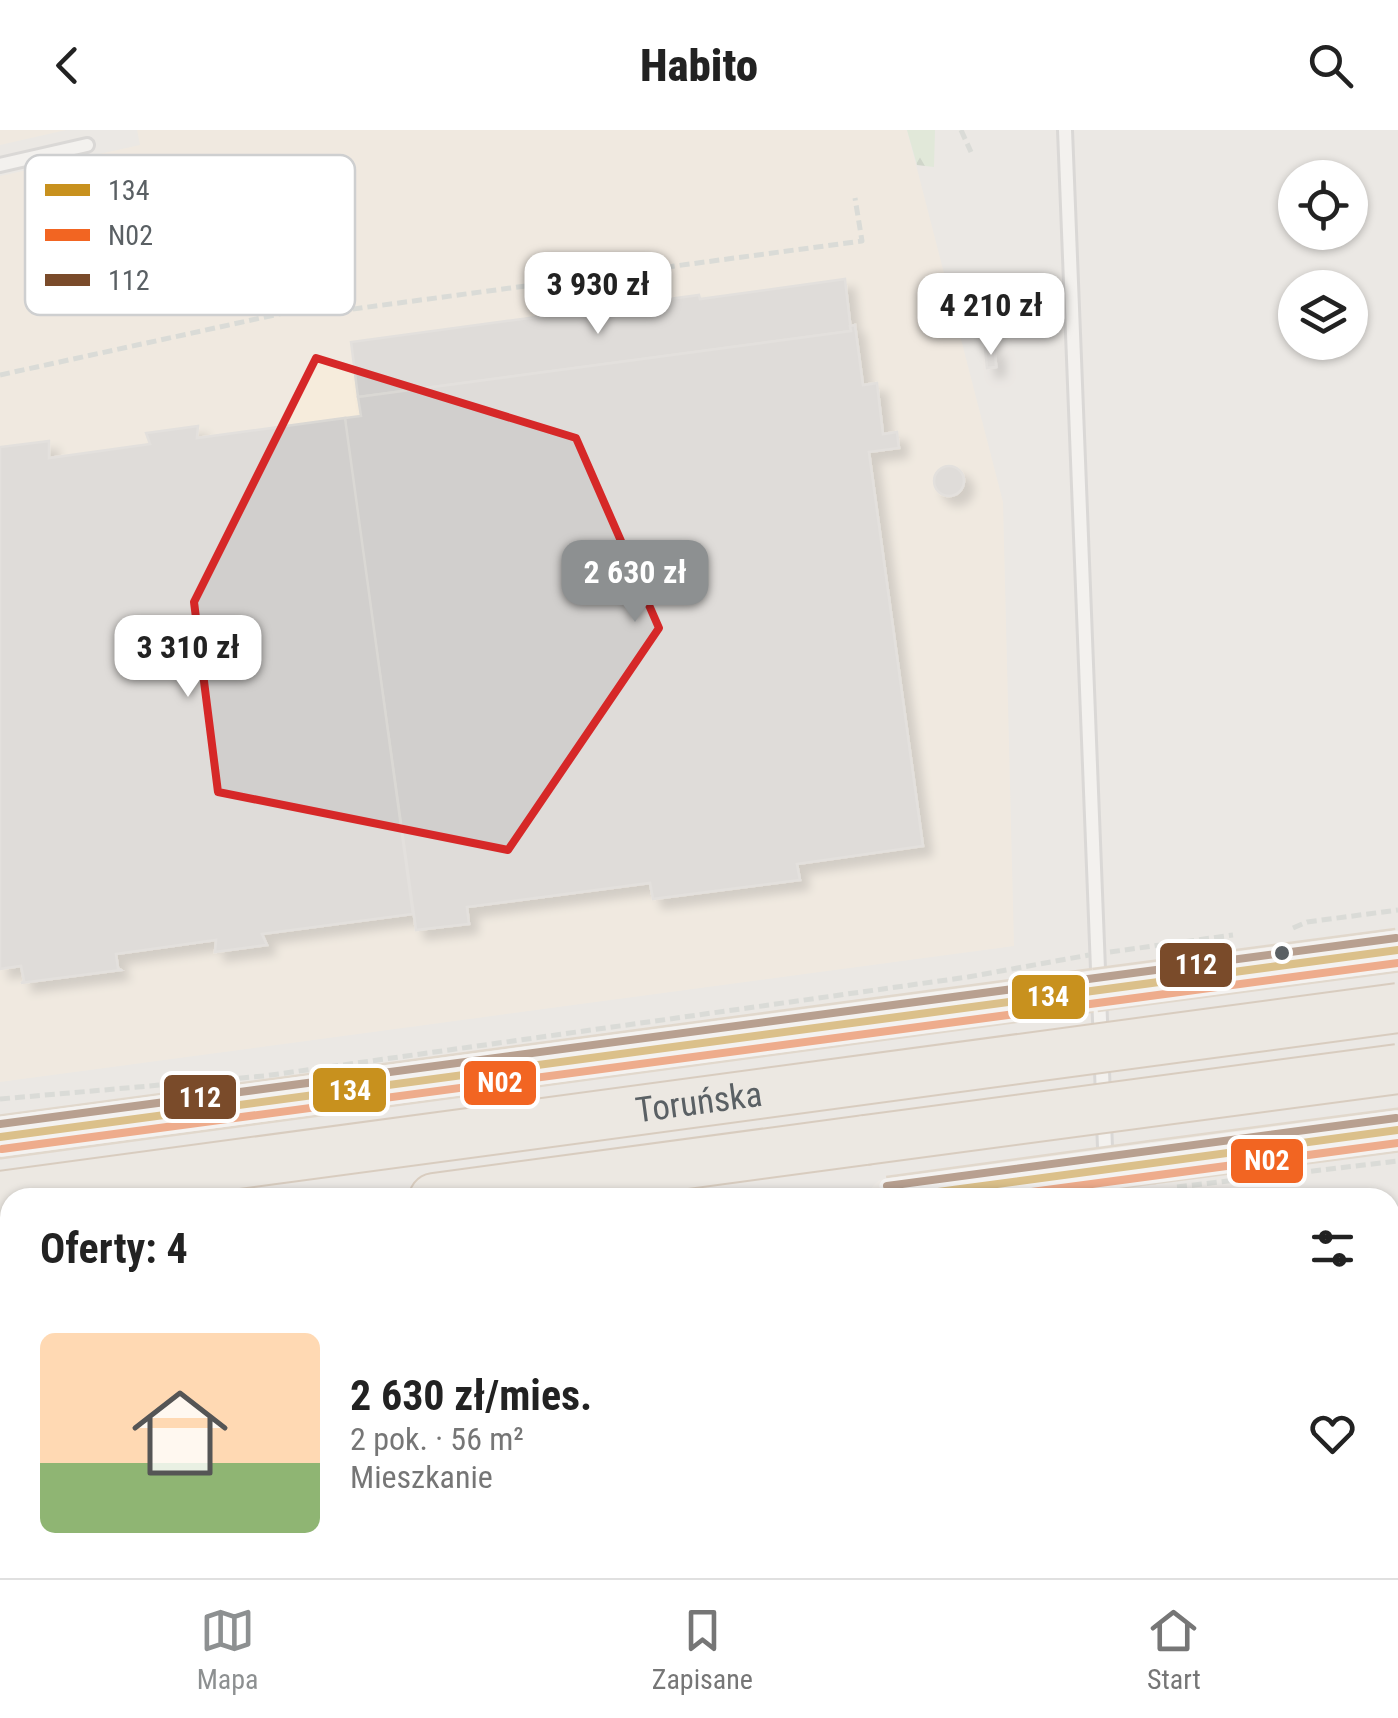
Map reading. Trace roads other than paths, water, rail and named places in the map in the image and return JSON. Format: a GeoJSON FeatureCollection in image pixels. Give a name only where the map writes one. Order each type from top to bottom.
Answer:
{"type":"FeatureCollection","features":[{"type":"Feature","properties":{"kind":"highway","name":"Toruńska"},"geometry":{"type":"LineString","coordinates":[[59,1188],[1398,1008]]}},
{"type":"Feature","properties":{"kind":"highway","name":"Toruńska"},"geometry":{"type":"LineString","coordinates":[[509,1188],[1398,1069]]}},
{"type":"Feature","properties":{"kind":"main road","name":"Toruńska"},"geometry":{"type":"LineString","coordinates":[[0,1137],[1398,950]]}},
{"type":"Feature","properties":{"kind":"main road"},"geometry":{"type":"LineString","coordinates":[[965,1188],[1398,1130]]}},
{"type":"Feature","properties":{"kind":"lane"},"geometry":{"type":"LineString","coordinates":[[1064,130],[1107,1188]]}},
{"type":"Feature","properties":{"kind":"lane"},"geometry":{"type":"LineString","coordinates":[[48,155],[87,146]]}},
{"type":"Feature","properties":{"kind":"lane"},"geometry":{"type":"LineString","coordinates":[[0,166],[25,160]]}}]}
